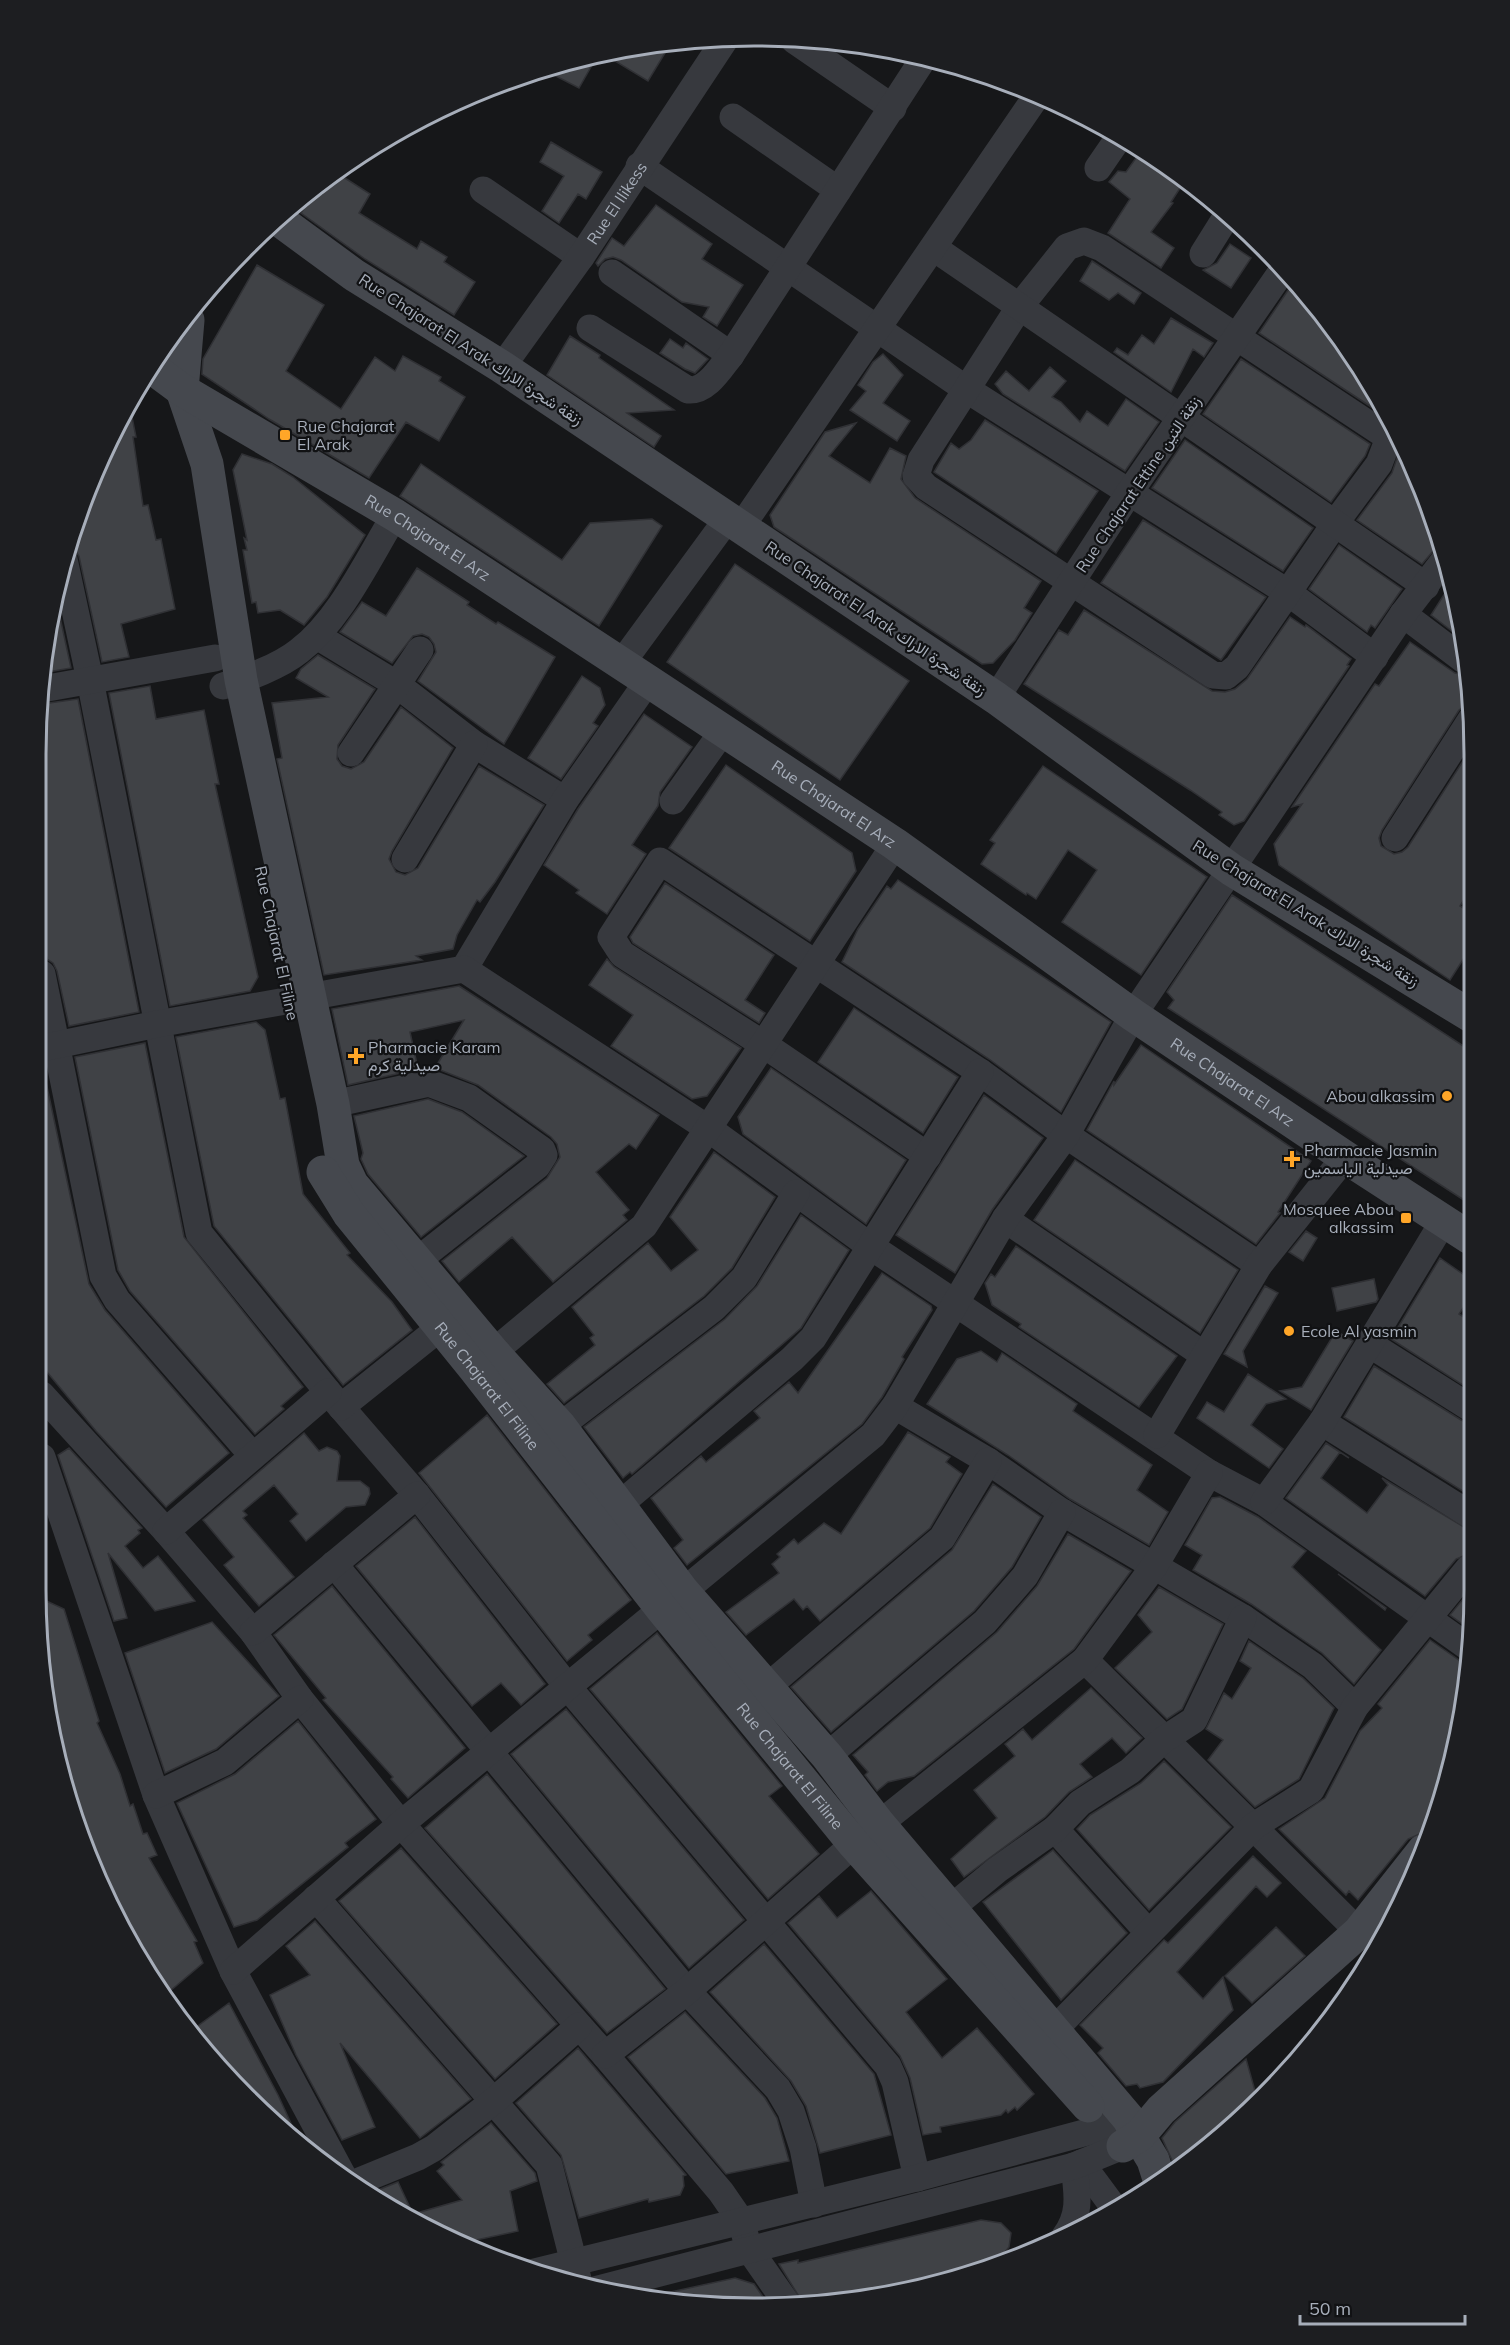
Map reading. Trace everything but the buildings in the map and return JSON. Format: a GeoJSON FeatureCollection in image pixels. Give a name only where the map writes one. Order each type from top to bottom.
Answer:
{"type":"FeatureCollection","features":[{"type":"Feature","properties":{"kind":"street","name":"Rue El Ilikess"},"geometry":{"type":"LineString","coordinates":[[502,367],[581,257],[639,166],[720,48]]}},
{"type":"Feature","properties":{"kind":"street"},"geometry":{"type":"LineString","coordinates":[[807,49],[893,108]]}},
{"type":"Feature","properties":{"kind":"street"},"geometry":{"type":"LineString","coordinates":[[590,328],[688,390],[697,390],[709,382],[731,355],[919,66]]}},
{"type":"Feature","properties":{"kind":"street"},"geometry":{"type":"LineString","coordinates":[[464,969],[565,800],[635,673],[735,523],[878,329],[1032,103]]}},
{"type":"Feature","properties":{"kind":"street"},"geometry":{"type":"LineString","coordinates":[[733,117],[838,190]]}},
{"type":"Feature","properties":{"kind":"street"},"geometry":{"type":"LineString","coordinates":[[1098,168],[1114,144]]}},
{"type":"Feature","properties":{"kind":"street"},"geometry":{"type":"LineString","coordinates":[[639,166],[966,389],[1290,594],[1375,657]]}},
{"type":"Feature","properties":{"kind":"street"},"geometry":{"type":"LineString","coordinates":[[483,190],[581,257]]}},
{"type":"Feature","properties":{"kind":"street"},"geometry":{"type":"LineString","coordinates":[[1203,254],[1223,223]]}},
{"type":"Feature","properties":{"kind":"street","name":"Rue Chajarat El Arak زنقة شجرة الاراك"},"geometry":{"type":"LineString","coordinates":[[285,225],[354,275],[502,367],[996,698],[1232,870],[1464,1012]]}},
{"type":"Feature","properties":{"kind":"street"},"geometry":{"type":"LineString","coordinates":[[1084,241],[1102,248],[1385,435],[1387,443],[1379,464],[1336,522],[1290,594],[1231,674],[1220,677],[1071,583],[926,487],[916,476],[921,460],[1020,306],[1067,247],[1084,241]]}},
{"type":"Feature","properties":{"kind":"street"},"geometry":{"type":"LineString","coordinates":[[934,248],[1426,586]]}},
{"type":"Feature","properties":{"kind":"street"},"geometry":{"type":"LineString","coordinates":[[612,273],[731,355]]}},
{"type":"Feature","properties":{"kind":"street","name":"Rue Chajarat Ettine زنقة التين"},"geometry":{"type":"LineString","coordinates":[[996,698],[1129,493],[1278,277]]}},
{"type":"Feature","properties":{"kind":"street","name":"Rue Chajarat El Filine"},"geometry":{"type":"LineString","coordinates":[[189,330],[185,448],[190,502],[226,675],[299,999],[325,1177],[349,1214],[441,1327],[484,1360],[560,1426],[619,1505],[672,1600],[767,1687],[827,1756],[879,1824],[1054,2030],[1152,2177]]}},
{"type":"Feature","properties":{"kind":"street"},"geometry":{"type":"LineString","coordinates":[[158,373],[187,402]]}},
{"type":"Feature","properties":{"kind":"street","name":"Rue Chajarat El Arz"},"geometry":{"type":"LineString","coordinates":[[187,402],[395,514],[895,844],[1133,1015],[1457,1230]]}},
{"type":"Feature","properties":{"kind":"street"},"geometry":{"type":"LineString","coordinates":[[50,687],[90,680],[226,675],[297,653],[317,636],[352,585],[395,514]]}},
{"type":"Feature","properties":{"kind":"street"},"geometry":{"type":"LineString","coordinates":[[234,1971],[401,1824],[873,1435],[895,1406],[954,1302],[1005,1219],[1066,1135],[1133,1015],[1403,614],[1438,569]]}},
{"type":"Feature","properties":{"kind":"street"},"geometry":{"type":"LineString","coordinates":[[69,581],[200,1233],[334,1400],[417,1495],[567,1686],[888,2066],[896,2082],[917,2178]]}},
{"type":"Feature","properties":{"kind":"street"},"geometry":{"type":"LineString","coordinates":[[1403,614],[1456,654]]}},
{"type":"Feature","properties":{"kind":"street"},"geometry":{"type":"LineString","coordinates":[[317,636],[396,684],[474,744],[565,800]]}},
{"type":"Feature","properties":{"kind":"street"},"geometry":{"type":"LineString","coordinates":[[351,753],[420,650]]}},
{"type":"Feature","properties":{"kind":"street"},"geometry":{"type":"LineString","coordinates":[[673,801],[723,731]]}},
{"type":"Feature","properties":{"kind":"street"},"geometry":{"type":"LineString","coordinates":[[1395,838],[1463,732]]}},
{"type":"Feature","properties":{"kind":"street"},"geometry":{"type":"LineString","coordinates":[[405,859],[474,744]]}},
{"type":"Feature","properties":{"kind":"street"},"geometry":{"type":"LineString","coordinates":[[484,1360],[644,1226],[895,844]]}},
{"type":"Feature","properties":{"kind":"street"},"geometry":{"type":"LineString","coordinates":[[927,1156],[763,1044],[634,962],[614,945],[611,937],[660,861],[980,1072],[1066,1135],[1259,1265]]}},
{"type":"Feature","properties":{"kind":"street"},"geometry":{"type":"LineString","coordinates":[[50,1047],[157,1024],[464,969],[709,1129],[870,1246],[1156,1435],[1209,1473],[1264,1502],[1461,1643]]}},
{"type":"Feature","properties":{"kind":"street","name":"Rue Chajarat El Filine"},"geometry":{"type":"LineString","coordinates":[[299,999],[333,1104],[343,1165],[352,1184],[418,1260],[484,1360],[672,1600],[854,1845],[1124,2132]]}},
{"type":"Feature","properties":{"kind":"street"},"geometry":{"type":"LineString","coordinates":[[46,1010],[50,1047],[103,1276],[117,1300],[252,1455]]}},
{"type":"Feature","properties":{"kind":"street"},"geometry":{"type":"LineString","coordinates":[[619,1505],[806,1346],[980,1072]]}},
{"type":"Feature","properties":{"kind":"street"},"geometry":{"type":"LineString","coordinates":[[333,1104],[429,1083],[469,1098],[542,1150],[544,1155],[537,1166],[418,1260]]}},
{"type":"Feature","properties":{"kind":"street"},"geometry":{"type":"LineString","coordinates":[[1156,1435],[1259,1265],[1345,1157]]}},
{"type":"Feature","properties":{"kind":"street"},"geometry":{"type":"LineString","coordinates":[[560,1426],[714,1308],[744,1278],[796,1193]]}},
{"type":"Feature","properties":{"kind":"street"},"geometry":{"type":"LineString","coordinates":[[1005,1219],[1204,1354]]}},
{"type":"Feature","properties":{"kind":"street"},"geometry":{"type":"LineString","coordinates":[[1264,1502],[1322,1422],[1371,1346],[1457,1230]]}},
{"type":"Feature","properties":{"kind":"street"},"geometry":{"type":"LineString","coordinates":[[166,1531],[252,1455],[441,1327]]}},
{"type":"Feature","properties":{"kind":"street"},"geometry":{"type":"LineString","coordinates":[[1371,1346],[1464,1404]]}},
{"type":"Feature","properties":{"kind":"street"},"geometry":{"type":"LineString","coordinates":[[46,1399],[166,1531],[253,1632],[300,1699],[401,1824],[605,2055],[722,2192],[741,2221],[749,2249],[783,2297]]}},
{"type":"Feature","properties":{"kind":"street"},"geometry":{"type":"LineString","coordinates":[[895,1406],[988,1461],[1062,1512],[1243,1618],[1313,1666],[1355,1707]]}},
{"type":"Feature","properties":{"kind":"street"},"geometry":{"type":"LineString","coordinates":[[1322,1422],[1464,1511]]}},
{"type":"Feature","properties":{"kind":"street"},"geometry":{"type":"LineString","coordinates":[[767,1687],[942,1538],[988,1461]]}},
{"type":"Feature","properties":{"kind":"street"},"geometry":{"type":"LineString","coordinates":[[46,1469],[156,1795],[234,1971],[334,2159]]}},
{"type":"Feature","properties":{"kind":"street"},"geometry":{"type":"LineString","coordinates":[[605,2055],[687,1991],[879,1824],[1085,1659],[1155,1565],[1209,1473]]}},
{"type":"Feature","properties":{"kind":"street"},"geometry":{"type":"LineString","coordinates":[[253,1632],[417,1495]]}},
{"type":"Feature","properties":{"kind":"street"},"geometry":{"type":"LineString","coordinates":[[827,1756],[985,1622],[1025,1576],[1062,1512]]}},
{"type":"Feature","properties":{"kind":"street"},"geometry":{"type":"LineString","coordinates":[[334,1564],[687,1991],[778,2090],[791,2111],[803,2148],[814,2204]]}},
{"type":"Feature","properties":{"kind":"street"},"geometry":{"type":"LineString","coordinates":[[1054,2030],[1254,1826],[1311,1790],[1355,1707],[1428,1621],[1464,1574]]}},
{"type":"Feature","properties":{"kind":"street"},"geometry":{"type":"LineString","coordinates":[[951,1908],[997,1870],[1055,1829],[1080,1803],[1130,1771],[1163,1740],[1194,1720],[1243,1618]]}},
{"type":"Feature","properties":{"kind":"street"},"geometry":{"type":"LineString","coordinates":[[1085,1659],[1163,1740],[1254,1826],[1359,1932]]}},
{"type":"Feature","properties":{"kind":"street"},"geometry":{"type":"LineString","coordinates":[[156,1795],[225,1762],[300,1699]]}},
{"type":"Feature","properties":{"kind":"street"},"geometry":{"type":"LineString","coordinates":[[1055,1829],[1148,1932]]}},
{"type":"Feature","properties":{"kind":"street"},"geometry":{"type":"LineString","coordinates":[[613,2284],[1077,2164],[1161,2110],[1359,1932],[1402,1877]]}},
{"type":"Feature","properties":{"kind":"street"},"geometry":{"type":"LineString","coordinates":[[316,1898],[495,2100],[549,2165],[577,2274],[741,2221],[917,2178],[1124,2132]]}},
{"type":"Feature","properties":{"kind":"street"},"geometry":{"type":"LineString","coordinates":[[362,2180],[418,2157],[495,2100],[579,2026]]}},
{"type":"Feature","properties":{"kind":"street"},"geometry":{"type":"LineString","coordinates":[[1077,2164],[1110,2203]]}},
{"type":"Feature","properties":{"kind":"street"},"geometry":{"type":"LineString","coordinates":[[1072,2223],[1079,2205],[1077,2164]]}},
{"type":"Feature","properties":{"kind":"place","name":"Rue Chajarat El Arak"},"geometry":{"type":"Point","coordinates":[285,435]}},
{"type":"Feature","properties":{"kind":"place","name":"Pharmacie Karam صيدلية كرم"},"geometry":{"type":"Point","coordinates":[356,1056]}},
{"type":"Feature","properties":{"kind":"place","name":"Abou alkassim"},"geometry":{"type":"Point","coordinates":[1447,1096]}},
{"type":"Feature","properties":{"kind":"place","name":"Pharmacie Jasmin صيدلية الياسمين"},"geometry":{"type":"Point","coordinates":[1292,1159]}},
{"type":"Feature","properties":{"kind":"place","name":"Mosquee Abou alkassim"},"geometry":{"type":"Point","coordinates":[1406,1218]}},
{"type":"Feature","properties":{"kind":"place","name":"Ecole Al yasmin"},"geometry":{"type":"Point","coordinates":[1289,1331]}}]}
